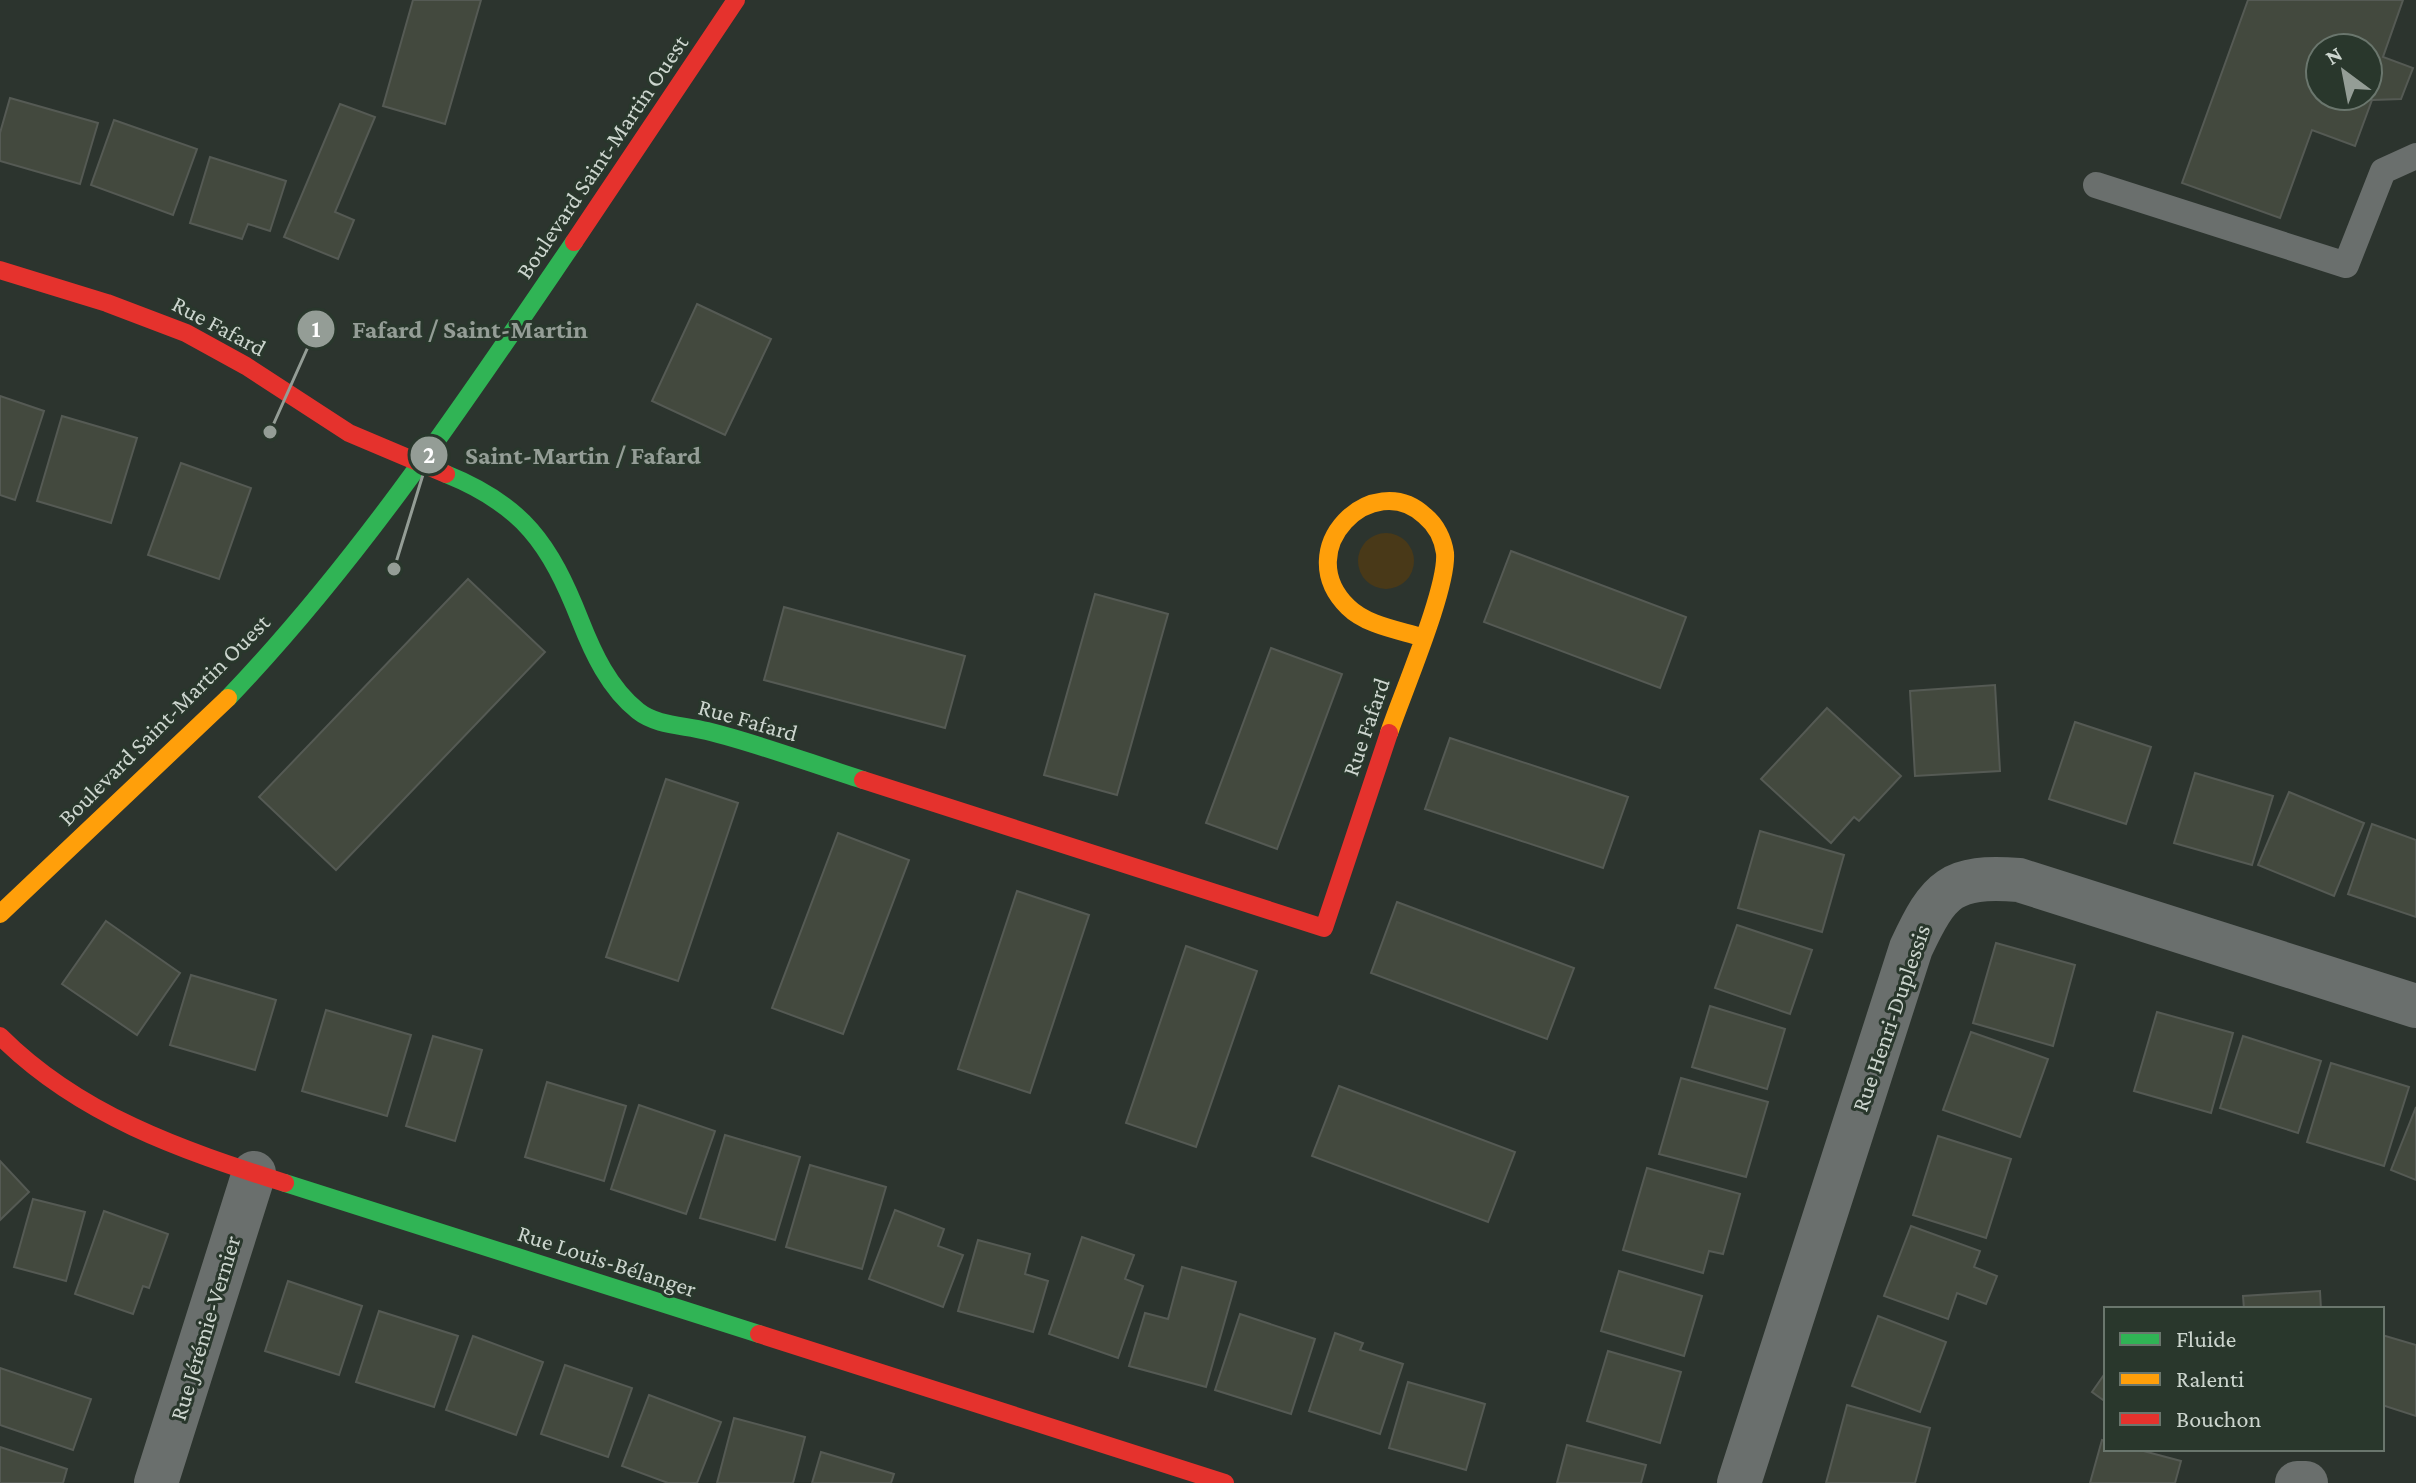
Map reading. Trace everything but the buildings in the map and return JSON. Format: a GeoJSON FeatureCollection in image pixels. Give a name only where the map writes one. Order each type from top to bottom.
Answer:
{"type":"FeatureCollection","features":[{"type":"Feature","properties":{"kind":"street","name":"Boulevard Saint-Martin Ouest"},"geometry":{"type":"LineString","coordinates":[[0,914],[246,679],[306,610],[420,463],[587,226],[736,0]]}},
{"type":"Feature","properties":{"kind":"street","name":"Rue Fafard"},"geometry":{"type":"LineString","coordinates":[[0,270],[185,332],[243,363],[350,434],[498,500],[545,542],[572,593],[593,650],[635,710],[655,720],[709,731],[1324,928],[1421,637],[1445,555],[1439,533],[1427,514],[1408,503],[1385,500],[1351,515],[1334,530],[1325,550],[1325,567],[1332,586],[1348,606],[1369,620],[1421,637]]}},
{"type":"Feature","properties":{"kind":"street","name":"Rue Henri-Duplessis"},"geometry":{"type":"LineString","coordinates":[[1739,1483],[1911,948],[1930,909],[1947,890],[1979,877],[2019,880],[2416,1006]]}},
{"type":"Feature","properties":{"kind":"street","name":"Rue Louis-Bélanger"},"geometry":{"type":"LineString","coordinates":[[0,1036],[30,1067],[99,1113],[127,1127],[254,1173],[1225,1483]]}},
{"type":"Feature","properties":{"kind":"street","name":"Rue Jérémie-Vernier"},"geometry":{"type":"LineString","coordinates":[[156,1483],[254,1173]]}},
{"type":"Feature","properties":{"kind":"street"},"geometry":{"type":"LineString","coordinates":[[2297,1483],[2306,1483]]}},
{"type":"Feature","properties":{"kind":"lane"},"geometry":{"type":"LineString","coordinates":[[2096,185],[2346,265],[2374,185],[2383,171],[2416,156]]}},
{"type":"Feature","properties":{"kind":"shaded area"},"geometry":{"type":"Polygon","coordinates":[[[1386,533],[1406,541],[1414,561],[1406,581],[1386,589],[1366,581],[1358,561],[1366,541],[1386,533]]]}},
{"type":"Feature","properties":{"kind":"traffic: fast"},"geometry":{"type":"LineString","coordinates":[[228,698],[323,591],[367,534],[452,419],[574,242]]}},
{"type":"Feature","properties":{"kind":"traffic: fast"},"geometry":{"type":"LineString","coordinates":[[446,474],[495,499],[531,530],[557,569],[603,669],[619,692],[638,711],[662,722],[727,736],[863,780]]}},
{"type":"Feature","properties":{"kind":"traffic: fast"},"geometry":{"type":"LineString","coordinates":[[285,1183],[759,1334]]}},
{"type":"Feature","properties":{"kind":"traffic: slow"},"geometry":{"type":"LineString","coordinates":[[1389,733],[1432,615],[1445,553],[1441,538],[1432,524],[1404,503],[1383,501],[1362,508],[1345,521],[1333,540],[1328,561],[1332,584],[1355,613],[1383,626],[1421,637]]}},
{"type":"Feature","properties":{"kind":"traffic: slow"},"geometry":{"type":"LineString","coordinates":[[0,914],[228,698]]}},
{"type":"Feature","properties":{"kind":"traffic: jam"},"geometry":{"type":"LineString","coordinates":[[574,242],[736,0]]}},
{"type":"Feature","properties":{"kind":"traffic: jam"},"geometry":{"type":"LineString","coordinates":[[0,270],[107,303],[186,333],[246,366],[349,433],[446,474]]}},
{"type":"Feature","properties":{"kind":"traffic: jam"},"geometry":{"type":"LineString","coordinates":[[863,780],[1324,928],[1389,733]]}},
{"type":"Feature","properties":{"kind":"traffic: jam"},"geometry":{"type":"LineString","coordinates":[[0,1036],[31,1064],[97,1109],[170,1143],[285,1183]]}},
{"type":"Feature","properties":{"kind":"traffic: jam"},"geometry":{"type":"LineString","coordinates":[[759,1334],[1225,1483]]}},
{"type":"Feature","properties":{"kind":"place","name":"Fafard / Saint-Martin"},"geometry":{"type":"Point","coordinates":[270,432]}},
{"type":"Feature","properties":{"kind":"place","name":"Saint-Martin / Fafard"},"geometry":{"type":"Point","coordinates":[394,569]}}]}
